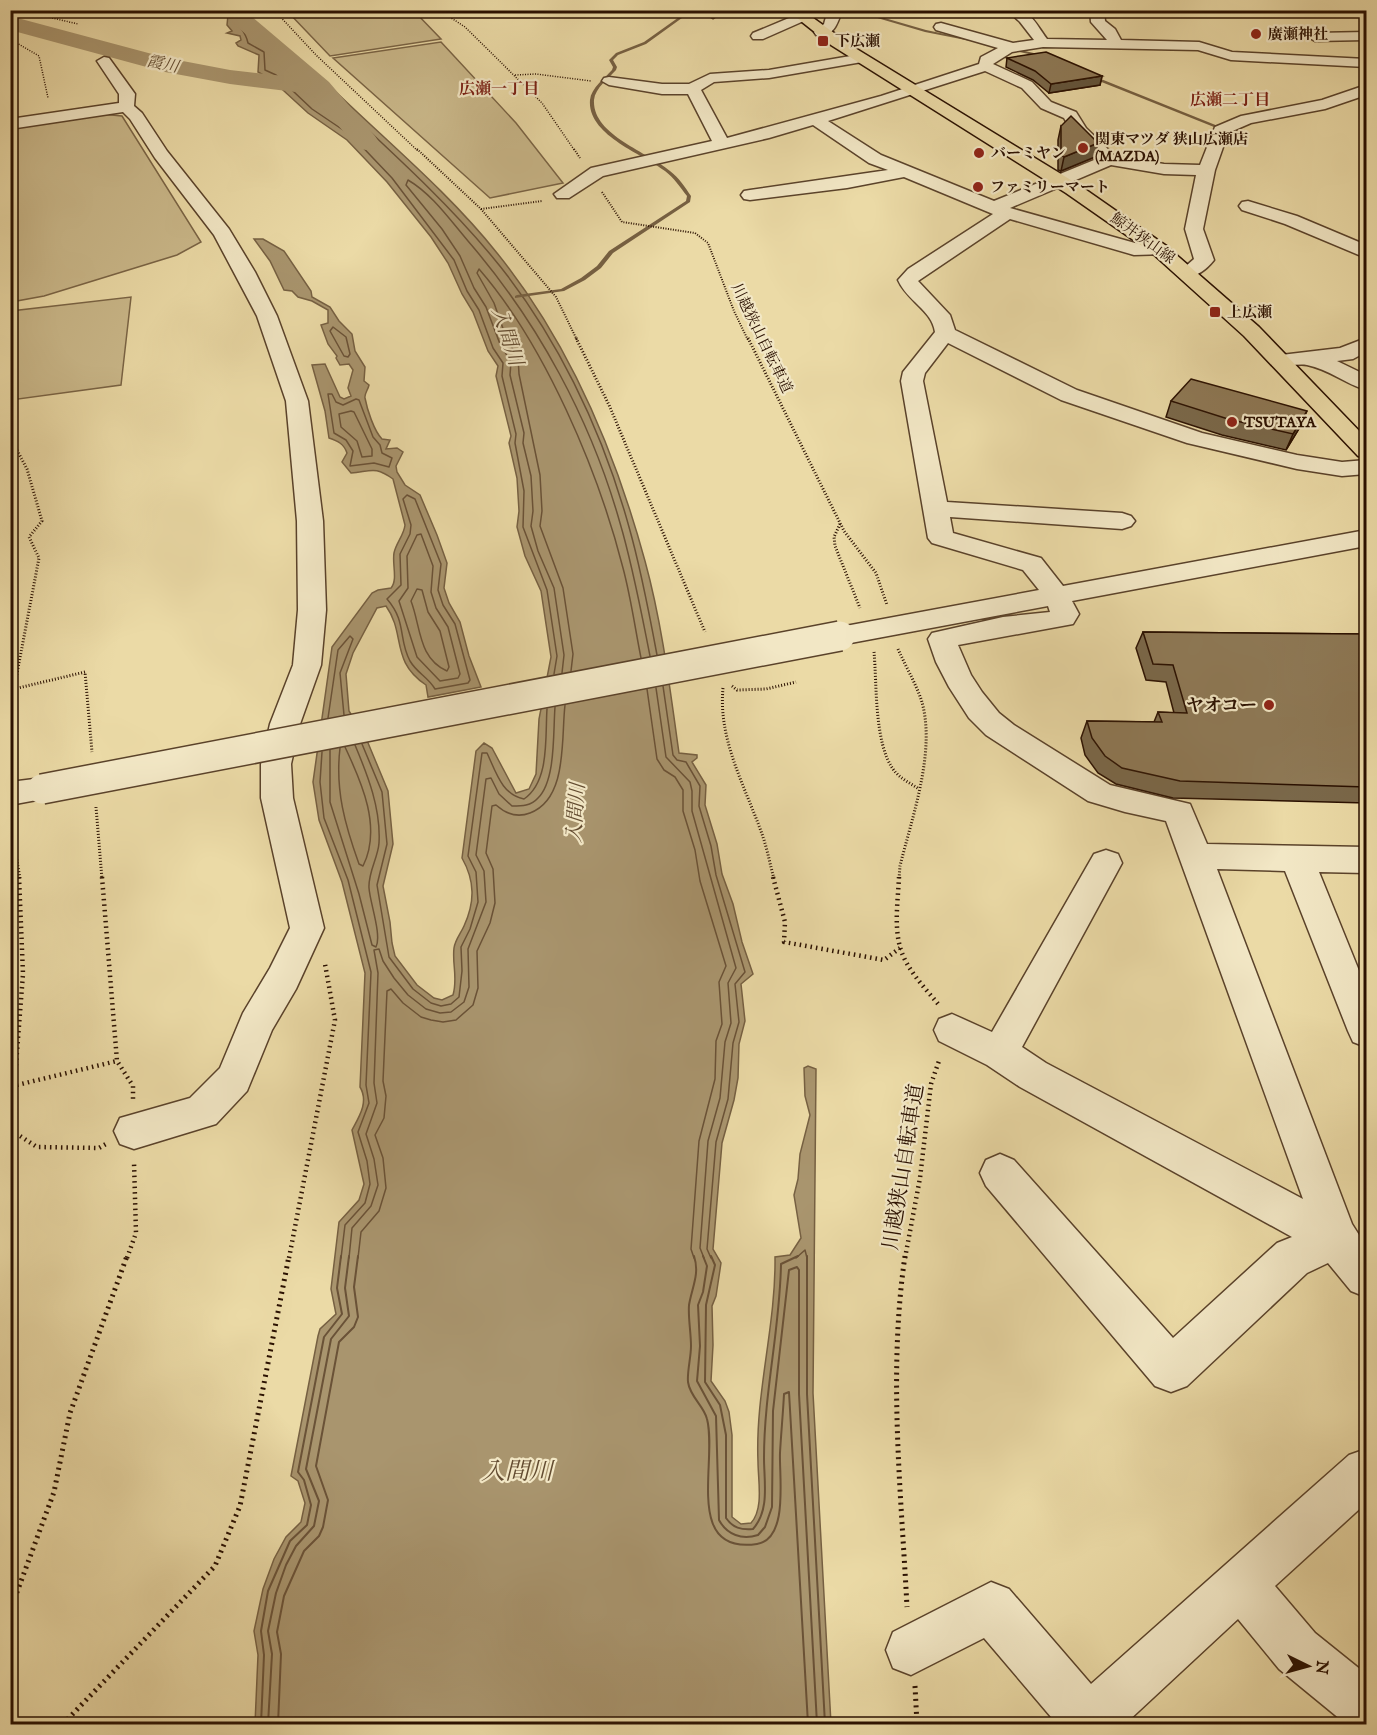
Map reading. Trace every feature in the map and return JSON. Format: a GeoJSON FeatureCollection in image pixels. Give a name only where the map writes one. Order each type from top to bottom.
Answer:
{"type":"FeatureCollection","features":[{"type":"Feature","properties":{"kind":"main road","name":"鯨井狭山線"},"geometry":{"type":"LineString","coordinates":[[797,14],[912,90],[1058,180],[1189,272],[1281,361],[1366,451]]}},
{"type":"Feature","properties":{"kind":"street"},"geometry":{"type":"LineString","coordinates":[[821,32],[830,26],[835,10]]}},
{"type":"Feature","properties":{"kind":"street"},"geometry":{"type":"LineString","coordinates":[[1014,10],[1025,19],[1043,43]]}},
{"type":"Feature","properties":{"kind":"street"},"geometry":{"type":"LineString","coordinates":[[1097,10],[1098,22],[1110,32],[1118,45]]}},
{"type":"Feature","properties":{"kind":"street"},"geometry":{"type":"LineString","coordinates":[[758,36],[797,14]]}},
{"type":"Feature","properties":{"kind":"street"},"geometry":{"type":"LineString","coordinates":[[941,27],[1006,49]]}},
{"type":"Feature","properties":{"kind":"street"},"geometry":{"type":"LineString","coordinates":[[1315,37],[1366,36]]}},
{"type":"Feature","properties":{"kind":"street"},"geometry":{"type":"LineString","coordinates":[[986,66],[986,60],[1006,49],[1043,43],[1118,45],[1149,51],[1199,46],[1223,54],[1250,57],[1366,63]]}},
{"type":"Feature","properties":{"kind":"street"},"geometry":{"type":"LineString","coordinates":[[609,81],[663,89],[692,89],[710,78],[769,74],[862,58]]}},
{"type":"Feature","properties":{"kind":"street"},"geometry":{"type":"LineString","coordinates":[[104,61],[127,94],[126,107]]}},
{"type":"Feature","properties":{"kind":"street"},"geometry":{"type":"LineString","coordinates":[[562,194],[597,172],[721,142],[769,133],[986,66],[1027,85],[1046,105],[1070,115],[1079,131],[1110,160]]}},
{"type":"Feature","properties":{"kind":"street"},"geometry":{"type":"LineString","coordinates":[[692,89],[708,114],[708,119],[721,142]]}},
{"type":"Feature","properties":{"kind":"street"},"geometry":{"type":"LineString","coordinates":[[1189,272],[1204,260],[1194,229],[1206,170],[1221,130],[1234,123],[1325,104],[1366,90]]}},
{"type":"Feature","properties":{"kind":"street"},"geometry":{"type":"LineString","coordinates":[[10,124],[126,107]]}},
{"type":"Feature","properties":{"kind":"street"},"geometry":{"type":"LineString","coordinates":[[126,107],[136,116],[161,154],[222,233],[267,316],[297,401],[310,520],[312,610],[307,664],[285,724],[276,764],[277,798],[307,928],[283,978],[256,1024],[234,1079],[202,1112],[134,1131]]}},
{"type":"Feature","properties":{"kind":"street"},"geometry":{"type":"LineString","coordinates":[[816,119],[875,159],[1001,211],[1134,249],[1160,250]]}},
{"type":"Feature","properties":{"kind":"street"},"geometry":{"type":"LineString","coordinates":[[889,646],[942,639],[1003,626],[1037,623],[1063,618],[1065,614],[1056,595],[1032,564],[942,538],[912,381],[914,372],[945,333],[943,319],[911,287],[908,280],[1001,211],[1058,180],[1110,160],[1164,169],[1206,170]]}},
{"type":"Feature","properties":{"kind":"street"},"geometry":{"type":"LineString","coordinates":[[750,195],[804,187],[849,184],[904,172]]}},
{"type":"Feature","properties":{"kind":"street"},"geometry":{"type":"LineString","coordinates":[[1248,206],[1291,219],[1366,252]]}},
{"type":"Feature","properties":{"kind":"street"},"geometry":{"type":"LineString","coordinates":[[945,333],[1069,395],[1195,438],[1297,462],[1342,469],[1366,467]]}},
{"type":"Feature","properties":{"kind":"street"},"geometry":{"type":"LineString","coordinates":[[1281,361],[1345,354],[1366,344]]}},
{"type":"Feature","properties":{"kind":"street"},"geometry":{"type":"LineString","coordinates":[[1306,358],[1323,363],[1366,383]]}},
{"type":"Feature","properties":{"kind":"street"},"geometry":{"type":"LineString","coordinates":[[936,509],[1122,521]]}},
{"type":"Feature","properties":{"kind":"street"},"geometry":{"type":"LineString","coordinates":[[10,794],[1366,538]]}},
{"type":"Feature","properties":{"kind":"street"},"geometry":{"type":"LineString","coordinates":[[942,639],[945,652],[972,700],[994,726],[1083,784],[1106,795],[1179,812],[1320,1190],[1335,1238],[1366,1276]]}},
{"type":"Feature","properties":{"kind":"street"},"geometry":{"type":"LineString","coordinates":[[1195,855],[1366,860]]}},
{"type":"Feature","properties":{"kind":"street"},"geometry":{"type":"LineString","coordinates":[[1297,859],[1352,960],[1366,1031]]}},
{"type":"Feature","properties":{"kind":"street"},"geometry":{"type":"LineString","coordinates":[[1000,1053],[1106,863]]}},
{"type":"Feature","properties":{"kind":"street"},"geometry":{"type":"LineString","coordinates":[[952,1030],[1000,1053],[1033,1076],[1335,1238]]}},
{"type":"Feature","properties":{"kind":"street"},"geometry":{"type":"LineString","coordinates":[[1000,1173],[1171,1371],[1292,1258],[1335,1238]]}},
{"type":"Feature","properties":{"kind":"street"},"geometry":{"type":"LineString","coordinates":[[911,1650],[991,1607],[1090,1724],[1118,1693],[1366,1472]]}},
{"type":"Feature","properties":{"kind":"street"},"geometry":{"type":"LineString","coordinates":[[1241,1583],[1297,1651],[1366,1707]]}},
{"type":"Feature","properties":{"kind":"path"},"geometry":{"type":"LineString","coordinates":[[18,10],[78,24]]}},
{"type":"Feature","properties":{"kind":"path"},"geometry":{"type":"LineString","coordinates":[[274,10],[316,55],[481,209],[556,297],[609,405],[706,636]]}},
{"type":"Feature","properties":{"kind":"path","name":"川越狭山自転車道"},"geometry":{"type":"LineString","coordinates":[[439,10],[459,22],[516,75],[549,112],[620,219],[631,225],[695,233],[708,243],[726,294],[840,524],[876,573],[889,611]]}},
{"type":"Feature","properties":{"kind":"path"},"geometry":{"type":"LineString","coordinates":[[10,39],[39,56],[43,81]]}},
{"type":"Feature","properties":{"kind":"path"},"geometry":{"type":"LineString","coordinates":[[516,75],[536,74],[609,81]]}},
{"type":"Feature","properties":{"kind":"path"},"geometry":{"type":"LineString","coordinates":[[481,209],[550,200],[562,194]]}},
{"type":"Feature","properties":{"kind":"path"},"geometry":{"type":"LineString","coordinates":[[10,437],[27,469],[42,522],[28,537],[39,558],[14,689],[10,731]]}},
{"type":"Feature","properties":{"kind":"path"},"geometry":{"type":"LineString","coordinates":[[840,524],[834,537],[835,546],[863,614]]}},
{"type":"Feature","properties":{"kind":"path"},"geometry":{"type":"LineString","coordinates":[[889,646],[883,738],[892,768],[919,789]]}},
{"type":"Feature","properties":{"kind":"path"},"geometry":{"type":"LineString","coordinates":[[889,646],[921,700],[925,716],[926,746],[919,789],[900,866],[897,923],[900,948],[910,968],[944,1011],[952,1030]]}},
{"type":"Feature","properties":{"kind":"path"},"geometry":{"type":"LineString","coordinates":[[14,689],[85,672],[92,754]]}},
{"type":"Feature","properties":{"kind":"path"},"geometry":{"type":"LineString","coordinates":[[723,678],[721,710],[731,755],[762,835],[785,922],[784,942],[884,960],[900,948]]}},
{"type":"Feature","properties":{"kind":"path"},"geometry":{"type":"LineString","coordinates":[[730,684],[737,690],[766,689],[796,682]]}},
{"type":"Feature","properties":{"kind":"path"},"geometry":{"type":"LineString","coordinates":[[10,1611],[54,1492],[70,1413],[136,1233],[132,1086],[117,1060],[96,800]]}},
{"type":"Feature","properties":{"kind":"path"},"geometry":{"type":"LineString","coordinates":[[10,818],[20,874],[23,951],[17,1085],[10,1142]]}},
{"type":"Feature","properties":{"kind":"path"},"geometry":{"type":"LineString","coordinates":[[63,1725],[215,1566],[240,1506],[335,1020],[325,961]]}},
{"type":"Feature","properties":{"kind":"path","name":"川越狭山自転車道"},"geometry":{"type":"LineString","coordinates":[[917,1725],[904,1568],[895,1373],[899,1296],[920,1178],[932,1084],[952,1030]]}},
{"type":"Feature","properties":{"kind":"path"},"geometry":{"type":"LineString","coordinates":[[17,1085],[117,1060]]}},
{"type":"Feature","properties":{"kind":"path"},"geometry":{"type":"LineString","coordinates":[[11,1130],[37,1147],[61,1149],[99,1148],[134,1131]]}},
{"type":"Feature","properties":{"kind":"shaded area"},"geometry":{"type":"Polygon","coordinates":[[[287,11],[414,11],[441,39],[330,56],[287,11]]]}},
{"type":"Feature","properties":{"kind":"shaded area"},"geometry":{"type":"Polygon","coordinates":[[[441,42],[516,123],[563,183],[490,198],[333,58],[441,42]]]}},
{"type":"Feature","properties":{"kind":"shaded area"},"geometry":{"type":"Polygon","coordinates":[[[101,114],[122,116],[201,242],[177,255],[44,296],[11,302],[11,129],[101,114]]]}},
{"type":"Feature","properties":{"kind":"shaded area"},"geometry":{"type":"Polygon","coordinates":[[[131,297],[121,385],[11,400],[11,311],[131,297]]]}},
{"type":"Feature","properties":{"kind":"water","name":"入間川"},"geometry":{"type":"Polygon","coordinates":[[[219,11],[244,11],[303,73],[316,84],[337,93],[440,190],[479,231],[523,287],[568,361],[587,399],[619,479],[645,561],[656,608],[679,753],[697,755],[692,762],[706,785],[705,805],[717,844],[722,874],[753,974],[741,984],[745,1021],[739,1044],[738,1078],[734,1100],[722,1143],[713,1249],[721,1263],[716,1296],[712,1306],[711,1381],[725,1401],[729,1412],[732,1435],[732,1517],[741,1524],[751,1523],[758,1510],[758,1436],[772,1308],[775,1257],[790,1255],[801,1238],[794,1195],[800,1154],[810,1115],[805,1096],[804,1068],[808,1066],[816,1069],[813,1393],[831,1724],[255,1724],[258,1655],[254,1631],[263,1589],[274,1559],[286,1537],[301,1522],[305,1503],[298,1481],[291,1476],[318,1336],[320,1329],[336,1314],[331,1289],[339,1222],[359,1200],[364,1184],[352,1130],[360,1115],[364,1098],[360,1087],[365,973],[342,882],[319,820],[313,782],[332,647],[372,593],[391,588],[393,585],[394,553],[405,525],[393,479],[377,471],[351,473],[342,462],[347,453],[344,447],[329,438],[325,411],[312,365],[325,364],[340,397],[344,399],[351,396],[348,388],[353,370],[349,364],[340,365],[337,356],[328,344],[321,325],[328,323],[328,310],[312,301],[298,297],[292,291],[284,290],[270,261],[254,239],[263,239],[284,251],[311,291],[312,297],[330,307],[339,321],[352,334],[355,351],[365,367],[364,381],[369,385],[365,398],[371,420],[382,439],[390,440],[386,449],[397,448],[403,452],[396,466],[397,472],[405,485],[420,495],[437,535],[447,563],[444,588],[449,603],[460,622],[469,656],[481,687],[428,697],[426,685],[407,666],[396,627],[386,606],[377,608],[353,653],[346,674],[349,711],[366,738],[388,791],[393,844],[383,886],[395,956],[417,985],[434,998],[442,1000],[453,995],[454,948],[468,917],[472,900],[471,883],[462,858],[476,751],[484,743],[492,748],[516,793],[529,789],[536,774],[539,719],[551,657],[541,591],[525,556],[517,527],[519,511],[517,478],[509,443],[511,436],[496,376],[498,366],[488,351],[473,312],[448,263],[431,237],[387,182],[347,140],[308,113],[272,80],[258,72],[259,55],[238,46],[236,43],[241,40],[240,36],[227,33],[232,31],[227,25],[228,15],[219,11]]]}},
{"type":"Feature","properties":{"kind":"building"},"geometry":{"type":"Polygon","coordinates":[[[1046,52],[1102,76],[1051,84],[1035,71],[1007,58],[1046,52]]]}},
{"type":"Feature","properties":{"kind":"building"},"geometry":{"type":"Polygon","coordinates":[[[1071,116],[1098,143],[1064,157],[1061,155],[1061,126],[1071,116]]]}},
{"type":"Feature","properties":{"kind":"building"},"geometry":{"type":"Polygon","coordinates":[[[1191,379],[1307,411],[1293,434],[1228,419],[1171,401],[1191,379]]]}},
{"type":"Feature","properties":{"kind":"building","name":"ヤオコー"},"geometry":{"type":"Polygon","coordinates":[[[1143,632],[1366,634],[1366,787],[1180,781],[1122,768],[1105,756],[1092,738],[1087,721],[1162,722],[1158,712],[1187,713],[1173,665],[1153,664],[1143,632]]]}},
{"type":"Feature","properties":{"kind":"waterway","name":"入間川"},"geometry":{"type":"LineString","coordinates":[[230,10],[320,87]]}},
{"type":"Feature","properties":{"kind":"waterway"},"geometry":{"type":"LineString","coordinates":[[517,297],[562,290],[583,279],[599,267],[611,252],[688,202],[689,196],[668,171],[621,142],[600,123],[594,112],[592,100],[598,88],[614,70],[615,67],[611,60],[617,54],[645,43],[692,10]]}},
{"type":"Feature","properties":{"kind":"waterway"},"geometry":{"type":"LineString","coordinates":[[851,10],[925,31],[986,43]]}},
{"type":"Feature","properties":{"kind":"waterway","name":"霞川"},"geometry":{"type":"LineString","coordinates":[[10,23],[165,65],[230,77],[320,87]]}},
{"type":"Feature","properties":{"kind":"waterway"},"geometry":{"type":"LineString","coordinates":[[1011,49],[1047,57]]}},
{"type":"Feature","properties":{"kind":"waterway"},"geometry":{"type":"LineString","coordinates":[[1090,76],[1216,126]]}},
{"type":"Feature","properties":{"kind":"waterway","name":"入間川"},"geometry":{"type":"LineString","coordinates":[[320,87],[366,142]]}},
{"type":"Feature","properties":{"kind":"place","name":"廣瀬神社"},"geometry":{"type":"Point","coordinates":[1256,34]}},
{"type":"Feature","properties":{"kind":"place","name":"下広瀬"},"geometry":{"type":"Point","coordinates":[823,41]}},
{"type":"Feature","properties":{"kind":"place","name":"関東マツダ 狭山広瀬店 (MAZDA)"},"geometry":{"type":"Point","coordinates":[1083,148]}},
{"type":"Feature","properties":{"kind":"place","name":"バーミヤン"},"geometry":{"type":"Point","coordinates":[979,153]}},
{"type":"Feature","properties":{"kind":"place","name":"ファミリーマート"},"geometry":{"type":"Point","coordinates":[978,187]}},
{"type":"Feature","properties":{"kind":"place","name":"上広瀬"},"geometry":{"type":"Point","coordinates":[1215,312]}},
{"type":"Feature","properties":{"kind":"place","name":"TSUTAYA"},"geometry":{"type":"Point","coordinates":[1232,422]}},
{"type":"Feature","properties":{"kind":"place","name":"ヤオコー"},"geometry":{"type":"Point","coordinates":[1269,705]}},
{"type":"Feature","properties":{"kind":"district","name":"広瀬一丁目"},"geometry":{"type":"Point","coordinates":[499,88]}},
{"type":"Feature","properties":{"kind":"district","name":"広瀬二丁目"},"geometry":{"type":"Point","coordinates":[1230,99]}}]}
